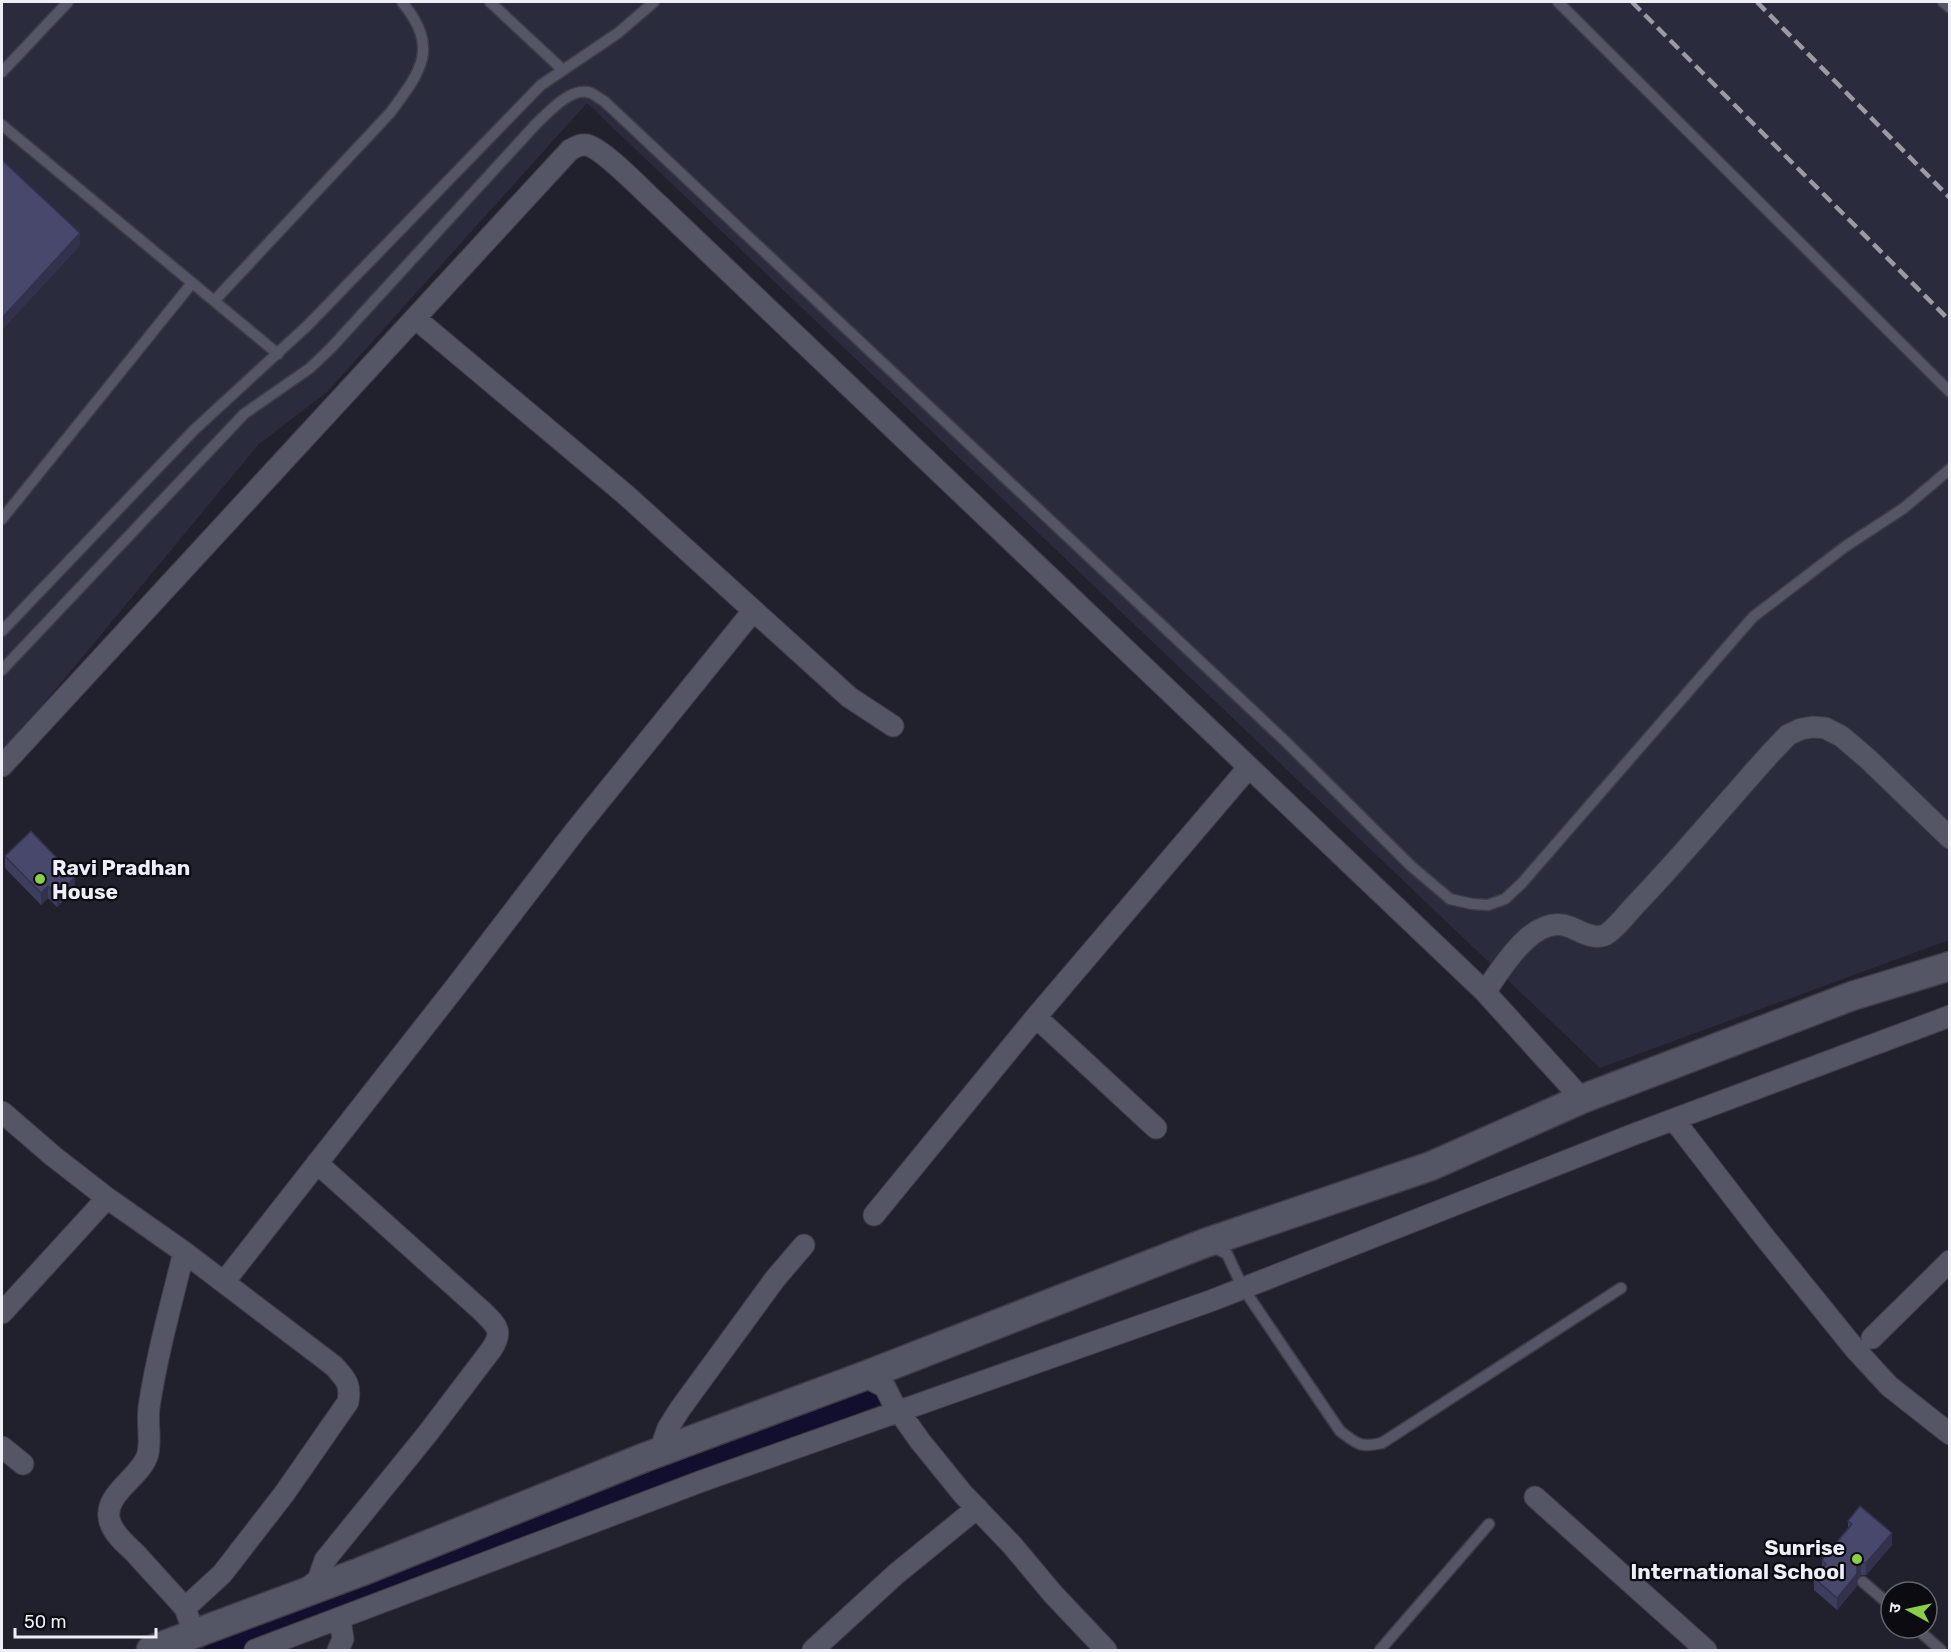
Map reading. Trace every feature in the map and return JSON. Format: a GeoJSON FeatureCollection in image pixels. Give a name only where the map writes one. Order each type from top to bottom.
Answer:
{"type":"FeatureCollection","features":[{"type":"Feature","properties":{"kind":"street"},"geometry":{"type":"LineString","coordinates":[[2,766],[570,150],[585,145],[594,147],[660,206],[1485,992],[1582,1099]]}},
{"type":"Feature","properties":{"kind":"street"},"geometry":{"type":"LineString","coordinates":[[415,318],[626,495],[849,697],[892,726]]}},
{"type":"Feature","properties":{"kind":"street"},"geometry":{"type":"LineString","coordinates":[[224,1282],[458,985],[575,831],[753,611]]}},
{"type":"Feature","properties":{"kind":"street"},"geometry":{"type":"LineString","coordinates":[[1485,992],[1521,943],[1532,934],[1553,925],[1567,925],[1594,936],[1605,935],[1646,894],[1788,735],[1801,729],[1825,728],[1841,736],[1950,838]]}},
{"type":"Feature","properties":{"kind":"street"},"geometry":{"type":"LineString","coordinates":[[874,1215],[1036,1017],[1249,767]]}},
{"type":"Feature","properties":{"kind":"street"},"geometry":{"type":"LineString","coordinates":[[255,1650],[702,1480],[885,1395],[1216,1248],[1431,1166],[1582,1099],[1852,996],[1950,966]]}},
{"type":"Feature","properties":{"kind":"street"},"geometry":{"type":"LineString","coordinates":[[643,1458],[885,1395],[1241,1283],[1950,1016]]}},
{"type":"Feature","properties":{"kind":"street"},"geometry":{"type":"LineString","coordinates":[[1036,1017],[1156,1128]]}},
{"type":"Feature","properties":{"kind":"street"},"geometry":{"type":"LineString","coordinates":[[2,1112],[52,1156],[184,1252],[334,1366],[350,1388],[348,1402],[284,1494],[222,1574],[190,1621],[151,1650]]}},
{"type":"Feature","properties":{"kind":"street"},"geometry":{"type":"LineString","coordinates":[[1674,1120],[1762,1234],[1856,1349],[1889,1386],[1950,1434]]}},
{"type":"Feature","properties":{"kind":"street"},"geometry":{"type":"LineString","coordinates":[[299,1594],[318,1580],[325,1560],[428,1433],[491,1350],[498,1340],[499,1333],[495,1324],[482,1311],[317,1163]]}},
{"type":"Feature","properties":{"kind":"street"},"geometry":{"type":"LineString","coordinates":[[2,1313],[107,1198]]}},
{"type":"Feature","properties":{"kind":"street"},"geometry":{"type":"LineString","coordinates":[[190,1621],[299,1594],[643,1458],[660,1449],[668,1428],[680,1409],[775,1279],[804,1245]]}},
{"type":"Feature","properties":{"kind":"street"},"geometry":{"type":"LineString","coordinates":[[184,1252],[157,1361],[149,1410],[148,1452],[141,1467],[112,1501],[109,1520],[118,1535],[190,1621]]}},
{"type":"Feature","properties":{"kind":"street"},"geometry":{"type":"LineString","coordinates":[[1872,1338],[1950,1261]]}},
{"type":"Feature","properties":{"kind":"street"},"geometry":{"type":"LineString","coordinates":[[885,1395],[920,1441],[977,1508],[1106,1650]]}},
{"type":"Feature","properties":{"kind":"street"},"geometry":{"type":"LineString","coordinates":[[2,1446],[23,1464]]}},
{"type":"Feature","properties":{"kind":"street"},"geometry":{"type":"LineString","coordinates":[[1534,1497],[1706,1650]]}},
{"type":"Feature","properties":{"kind":"street"},"geometry":{"type":"LineString","coordinates":[[813,1650],[896,1574],[977,1508]]}},
{"type":"Feature","properties":{"kind":"street"},"geometry":{"type":"LineString","coordinates":[[338,1650],[343,1639],[340,1618]]}},
{"type":"Feature","properties":{"kind":"lane"},"geometry":{"type":"LineString","coordinates":[[2,72],[68,2]]}},
{"type":"Feature","properties":{"kind":"lane"},"geometry":{"type":"LineString","coordinates":[[214,301],[390,113],[413,82],[422,62],[424,39],[410,11],[402,2]]}},
{"type":"Feature","properties":{"kind":"lane"},"geometry":{"type":"LineString","coordinates":[[490,2],[562,70]]}},
{"type":"Feature","properties":{"kind":"lane"},"geometry":{"type":"LineString","coordinates":[[2,631],[194,430],[307,326],[541,86],[562,70],[592,53],[654,2]]}},
{"type":"Feature","properties":{"kind":"lane"},"geometry":{"type":"LineString","coordinates":[[1558,2],[1950,392]]}},
{"type":"Feature","properties":{"kind":"lane"},"geometry":{"type":"LineString","coordinates":[[1943,2],[1950,8]]}},
{"type":"Feature","properties":{"kind":"lane"},"geometry":{"type":"LineString","coordinates":[[2,670],[244,414],[310,368],[536,124],[561,102],[581,92],[591,93],[604,101],[1284,740],[1411,866],[1450,899],[1488,905],[1505,899],[1522,884],[1753,617],[1846,546],[1904,508],[1950,469]]}},
{"type":"Feature","properties":{"kind":"lane"},"geometry":{"type":"LineString","coordinates":[[2,125],[278,354]]}},
{"type":"Feature","properties":{"kind":"lane"},"geometry":{"type":"LineString","coordinates":[[2,519],[192,283]]}},
{"type":"Feature","properties":{"kind":"lane"},"geometry":{"type":"LineString","coordinates":[[1216,1248],[1340,1431],[1357,1444],[1367,1447],[1382,1443],[1621,1288]]}},
{"type":"Feature","properties":{"kind":"lane"},"geometry":{"type":"LineString","coordinates":[[1380,1650],[1489,1524]]}},
{"type":"Feature","properties":{"kind":"lane"},"geometry":{"type":"LineString","coordinates":[[1863,1582],[1879,1596]]}},
{"type":"Feature","properties":{"kind":"lane"},"geometry":{"type":"LineString","coordinates":[[1930,1640],[1941,1650]]}},
{"type":"Feature","properties":{"kind":"shaded area"},"geometry":{"type":"Polygon","coordinates":[[[2,2],[1949,2],[1949,940],[1600,1068],[587,103],[327,392],[259,444],[2,754],[2,2]]]}},
{"type":"Feature","properties":{"kind":"building"},"geometry":{"type":"Polygon","coordinates":[[[2,160],[80,233],[2,318],[2,160]]]}},
{"type":"Feature","properties":{"kind":"building","name":"Ravi Pradhan House"},"geometry":{"type":"Polygon","coordinates":[[[31,831],[75,877],[57,895],[48,886],[41,893],[5,856],[31,831]]]}},
{"type":"Feature","properties":{"kind":"building","name":"Sunrise International School"},"geometry":{"type":"Polygon","coordinates":[[[1860,1506],[1892,1533],[1866,1563],[1861,1562],[1857,1565],[1857,1574],[1837,1598],[1814,1578],[1826,1564],[1822,1560],[1852,1524],[1848,1521],[1860,1506]]]}},
{"type":"Feature","properties":{"kind":"waterway"},"geometry":{"type":"LineString","coordinates":[[214,1650],[873,1397]]}},
{"type":"Feature","properties":{"kind":"railway"},"geometry":{"type":"LineString","coordinates":[[1632,2],[1950,321]]}},
{"type":"Feature","properties":{"kind":"railway"},"geometry":{"type":"LineString","coordinates":[[1757,2],[1950,198]]}},
{"type":"Feature","properties":{"kind":"place","name":"Ravi Pradhan House"},"geometry":{"type":"Point","coordinates":[40,879]}},
{"type":"Feature","properties":{"kind":"place","name":"Sunrise International School"},"geometry":{"type":"Point","coordinates":[1857,1559]}}]}
